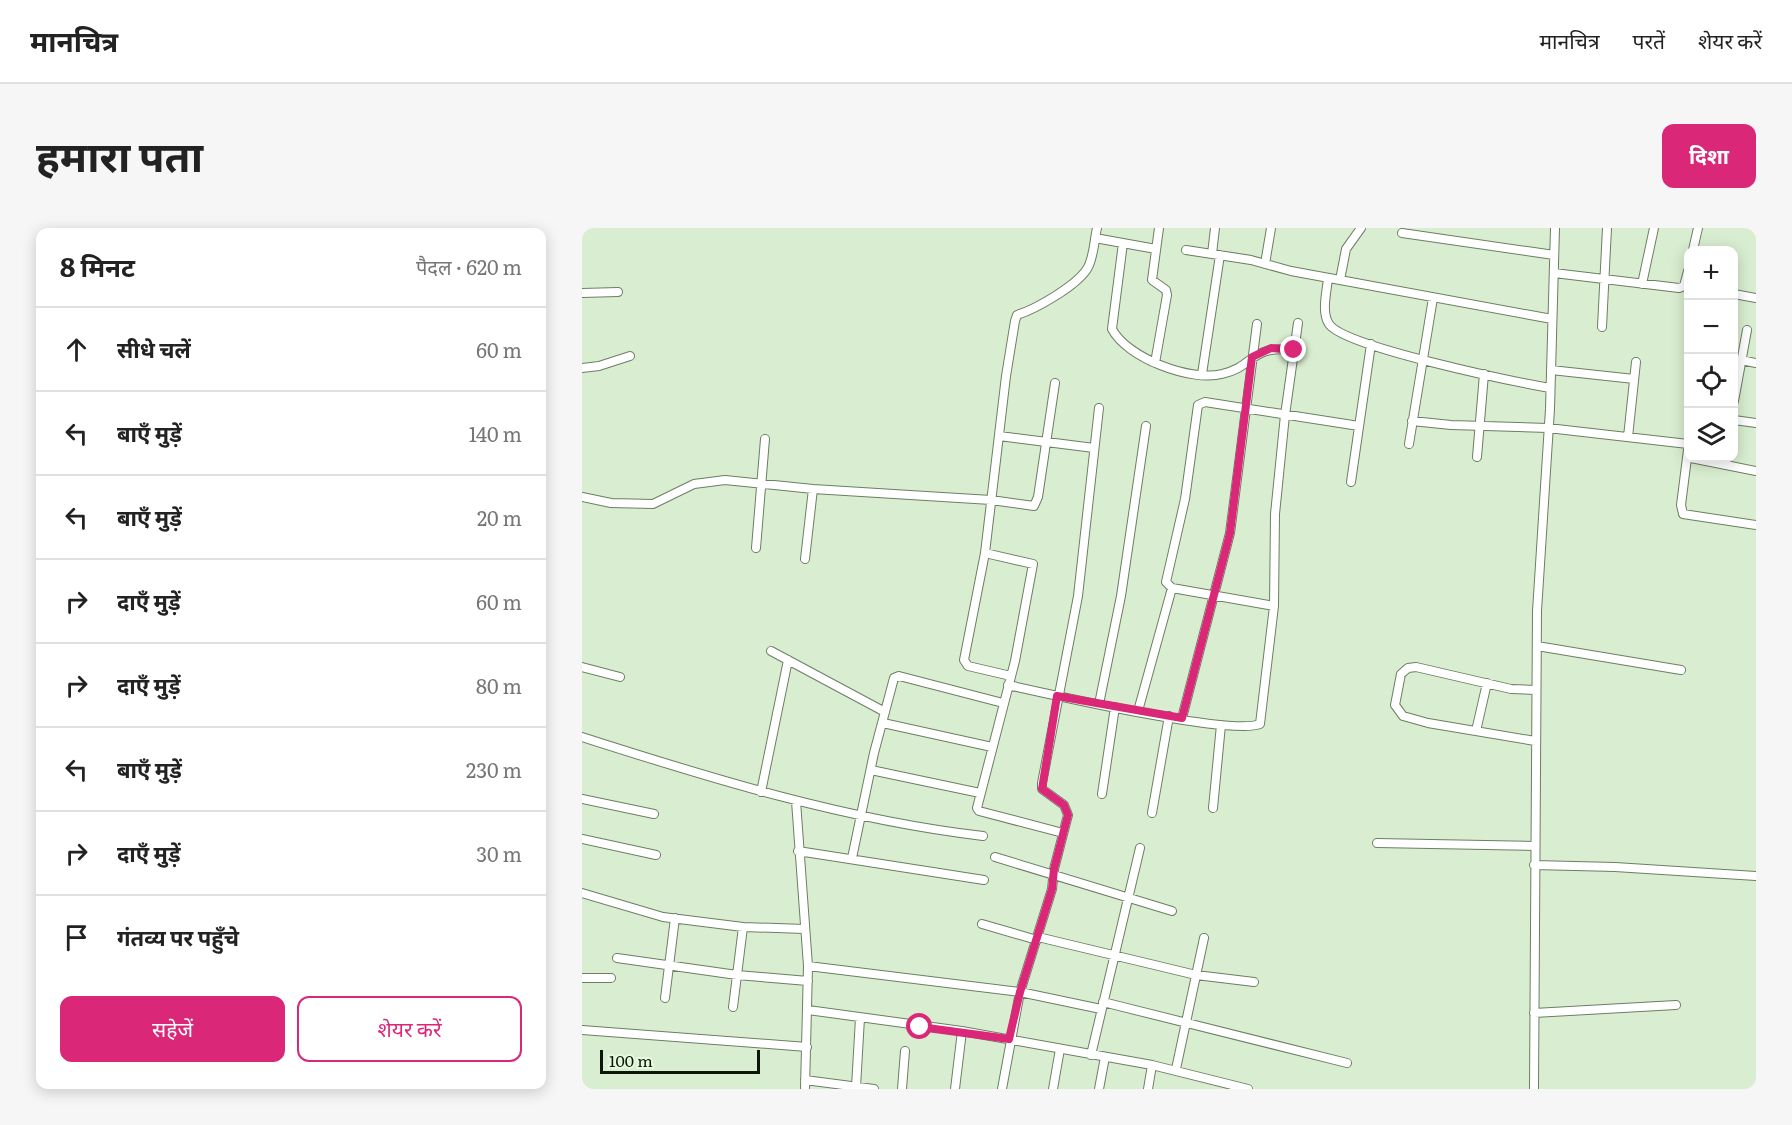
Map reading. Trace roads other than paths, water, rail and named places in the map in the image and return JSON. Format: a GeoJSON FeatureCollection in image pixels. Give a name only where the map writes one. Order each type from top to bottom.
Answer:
{"type":"FeatureCollection","features":[{"type":"Feature","properties":{"kind":"street"},"geometry":{"type":"LineString","coordinates":[[1097,228],[1091,258],[1084,273],[1037,308],[1017,315],[1006,376],[985,553],[964,660],[968,666],[1057,696],[1221,724],[1260,724],[1274,606],[1275,514],[1285,415],[1298,323]]}},
{"type":"Feature","properties":{"kind":"street"},"geometry":{"type":"LineString","coordinates":[[1155,363],[1167,295],[1166,290],[1152,280],[1159,228]]}},
{"type":"Feature","properties":{"kind":"street"},"geometry":{"type":"LineString","coordinates":[[1202,374],[1216,254],[1215,228]]}},
{"type":"Feature","properties":{"kind":"street"},"geometry":{"type":"LineString","coordinates":[[1266,264],[1271,228]]}},
{"type":"Feature","properties":{"kind":"street"},"geometry":{"type":"LineString","coordinates":[[1340,280],[1346,249],[1361,228]]}},
{"type":"Feature","properties":{"kind":"street"},"geometry":{"type":"LineString","coordinates":[[1534,1089],[1537,646],[1551,370],[1555,228]]}},
{"type":"Feature","properties":{"kind":"street"},"geometry":{"type":"LineString","coordinates":[[1602,327],[1607,228]]}},
{"type":"Feature","properties":{"kind":"street"},"geometry":{"type":"LineString","coordinates":[[1642,284],[1654,228]]}},
{"type":"Feature","properties":{"kind":"street"},"geometry":{"type":"LineString","coordinates":[[1694,246],[1698,228]]}},
{"type":"Feature","properties":{"kind":"street"},"geometry":{"type":"LineString","coordinates":[[1402,233],[1554,255]]}},
{"type":"Feature","properties":{"kind":"street"},"geometry":{"type":"LineString","coordinates":[[1095,238],[1156,249]]}},
{"type":"Feature","properties":{"kind":"street"},"geometry":{"type":"LineString","coordinates":[[1123,243],[1112,329],[1117,338],[1133,353],[1155,363],[1202,374],[1222,375],[1271,348],[1294,350]]}},
{"type":"Feature","properties":{"kind":"street"},"geometry":{"type":"LineString","coordinates":[[1186,250],[1552,319]]}},
{"type":"Feature","properties":{"kind":"street"},"geometry":{"type":"LineString","coordinates":[[1554,273],[1679,288],[1684,286]]}},
{"type":"Feature","properties":{"kind":"street"},"geometry":{"type":"LineString","coordinates":[[1328,278],[1326,309],[1330,325],[1351,337],[1484,375],[1550,388]]}},
{"type":"Feature","properties":{"kind":"street"},"geometry":{"type":"LineString","coordinates":[[582,293],[618,292]]}},
{"type":"Feature","properties":{"kind":"street"},"geometry":{"type":"LineString","coordinates":[[1738,295],[1756,298]]}},
{"type":"Feature","properties":{"kind":"street"},"geometry":{"type":"LineString","coordinates":[[1409,444],[1433,298]]}},
{"type":"Feature","properties":{"kind":"street"},"geometry":{"type":"LineString","coordinates":[[1182,718],[1216,596],[1230,533],[1257,324]]}},
{"type":"Feature","properties":{"kind":"street"},"geometry":{"type":"LineString","coordinates":[[1738,378],[1747,330]]}},
{"type":"Feature","properties":{"kind":"street"},"geometry":{"type":"LineString","coordinates":[[1352,482],[1371,344]]}},
{"type":"Feature","properties":{"kind":"street"},"geometry":{"type":"LineString","coordinates":[[582,368],[599,366],[630,356]]}},
{"type":"Feature","properties":{"kind":"street"},"geometry":{"type":"LineString","coordinates":[[1741,360],[1756,363]]}},
{"type":"Feature","properties":{"kind":"street"},"geometry":{"type":"LineString","coordinates":[[1628,437],[1636,362]]}},
{"type":"Feature","properties":{"kind":"street"},"geometry":{"type":"LineString","coordinates":[[1551,370],[1634,380]]}},
{"type":"Feature","properties":{"kind":"street"},"geometry":{"type":"LineString","coordinates":[[1477,457],[1484,375]]}},
{"type":"Feature","properties":{"kind":"street"},"geometry":{"type":"LineString","coordinates":[[582,497],[611,503],[653,504],[694,484],[710,481],[991,500],[1034,506],[1038,497],[1055,383]]}},
{"type":"Feature","properties":{"kind":"street"},"geometry":{"type":"LineString","coordinates":[[1274,606],[1168,586],[1167,578],[1185,499],[1198,405],[1205,402],[1359,426]]}},
{"type":"Feature","properties":{"kind":"street"},"geometry":{"type":"LineString","coordinates":[[1002,1089],[1009,1039],[1020,992],[1054,875],[1067,810],[1046,793],[1042,783],[1078,596],[1099,408]]}},
{"type":"Feature","properties":{"kind":"street"},"geometry":{"type":"LineString","coordinates":[[1412,421],[1548,428],[1684,443]]}},
{"type":"Feature","properties":{"kind":"street"},"geometry":{"type":"LineString","coordinates":[[1738,421],[1756,423]]}},
{"type":"Feature","properties":{"kind":"street"},"geometry":{"type":"LineString","coordinates":[[1099,704],[1121,596],[1146,426]]}},
{"type":"Feature","properties":{"kind":"street"},"geometry":{"type":"LineString","coordinates":[[999,436],[1094,448]]}},
{"type":"Feature","properties":{"kind":"street"},"geometry":{"type":"LineString","coordinates":[[756,548],[765,439]]}},
{"type":"Feature","properties":{"kind":"street"},"geometry":{"type":"LineString","coordinates":[[1688,462],[1681,505],[1683,514],[1756,525]]}},
{"type":"Feature","properties":{"kind":"street"},"geometry":{"type":"LineString","coordinates":[[1718,462],[1756,471]]}},
{"type":"Feature","properties":{"kind":"street"},"geometry":{"type":"LineString","coordinates":[[805,559],[813,489]]}},
{"type":"Feature","properties":{"kind":"street"},"geometry":{"type":"LineString","coordinates":[[985,553],[1034,564],[1010,681],[980,793],[979,811],[1063,833]]}},
{"type":"Feature","properties":{"kind":"street"},"geometry":{"type":"LineString","coordinates":[[1138,711],[1172,588]]}},
{"type":"Feature","properties":{"kind":"street"},"geometry":{"type":"LineString","coordinates":[[1537,646],[1681,670]]}},
{"type":"Feature","properties":{"kind":"street"},"geometry":{"type":"LineString","coordinates":[[771,651],[885,712]]}},
{"type":"Feature","properties":{"kind":"street"},"geometry":{"type":"LineString","coordinates":[[761,792],[788,660]]}},
{"type":"Feature","properties":{"kind":"street"},"geometry":{"type":"LineString","coordinates":[[1535,741],[1403,716],[1395,705],[1397,682],[1401,674],[1408,668],[1416,667],[1511,689],[1536,690]]}},
{"type":"Feature","properties":{"kind":"street"},"geometry":{"type":"LineString","coordinates":[[582,668],[620,677]]}},
{"type":"Feature","properties":{"kind":"street"},"geometry":{"type":"LineString","coordinates":[[852,858],[892,681],[899,676],[1003,704]]}},
{"type":"Feature","properties":{"kind":"street"},"geometry":{"type":"LineString","coordinates":[[1476,731],[1487,683]]}},
{"type":"Feature","properties":{"kind":"street"},"geometry":{"type":"LineString","coordinates":[[1102,794],[1115,707]]}},
{"type":"Feature","properties":{"kind":"street"},"geometry":{"type":"LineString","coordinates":[[1152,813],[1169,716]]}},
{"type":"Feature","properties":{"kind":"street"},"geometry":{"type":"LineString","coordinates":[[883,723],[992,747]]}},
{"type":"Feature","properties":{"kind":"street"},"geometry":{"type":"LineString","coordinates":[[1213,808],[1221,724]]}},
{"type":"Feature","properties":{"kind":"street"},"geometry":{"type":"LineString","coordinates":[[582,737],[796,801],[930,829],[983,836]]}},
{"type":"Feature","properties":{"kind":"street"},"geometry":{"type":"LineString","coordinates":[[871,770],[980,793]]}},
{"type":"Feature","properties":{"kind":"street"},"geometry":{"type":"LineString","coordinates":[[582,799],[654,814]]}},
{"type":"Feature","properties":{"kind":"street"},"geometry":{"type":"LineString","coordinates":[[796,801],[808,981],[805,1084],[873,1089]]}},
{"type":"Feature","properties":{"kind":"street"},"geometry":{"type":"LineString","coordinates":[[582,839],[657,855]]}},
{"type":"Feature","properties":{"kind":"street"},"geometry":{"type":"LineString","coordinates":[[1377,843],[1534,846]]}},
{"type":"Feature","properties":{"kind":"street"},"geometry":{"type":"LineString","coordinates":[[1091,1055],[1140,848]]}},
{"type":"Feature","properties":{"kind":"street"},"geometry":{"type":"LineString","coordinates":[[798,851],[984,879]]}},
{"type":"Feature","properties":{"kind":"street"},"geometry":{"type":"LineString","coordinates":[[995,857],[1172,911]]}},
{"type":"Feature","properties":{"kind":"street"},"geometry":{"type":"LineString","coordinates":[[1534,865],[1615,867],[1756,876]]}},
{"type":"Feature","properties":{"kind":"street"},"geometry":{"type":"LineString","coordinates":[[582,893],[648,913],[675,918],[743,927],[805,929]]}},
{"type":"Feature","properties":{"kind":"street"},"geometry":{"type":"LineString","coordinates":[[665,998],[675,918]]}},
{"type":"Feature","properties":{"kind":"street"},"geometry":{"type":"LineString","coordinates":[[982,924],[1196,975],[1254,982]]}},
{"type":"Feature","properties":{"kind":"street"},"geometry":{"type":"LineString","coordinates":[[733,1007],[743,927]]}},
{"type":"Feature","properties":{"kind":"street"},"geometry":{"type":"LineString","coordinates":[[1176,1069],[1204,938]]}},
{"type":"Feature","properties":{"kind":"street"},"geometry":{"type":"LineString","coordinates":[[617,958],[737,975],[808,981]]}},
{"type":"Feature","properties":{"kind":"street"},"geometry":{"type":"LineString","coordinates":[[807,966],[1020,992],[1102,1006],[1186,1023],[1347,1063]]}},
{"type":"Feature","properties":{"kind":"street"},"geometry":{"type":"LineString","coordinates":[[582,978],[611,978]]}},
{"type":"Feature","properties":{"kind":"street"},"geometry":{"type":"LineString","coordinates":[[1534,1013],[1676,1005]]}},
{"type":"Feature","properties":{"kind":"street"},"geometry":{"type":"LineString","coordinates":[[808,1010],[1009,1039],[1176,1069],[1248,1089]]}},
{"type":"Feature","properties":{"kind":"street"},"geometry":{"type":"LineString","coordinates":[[856,1086],[860,1018]]}},
{"type":"Feature","properties":{"kind":"street"},"geometry":{"type":"LineString","coordinates":[[582,1030],[807,1047]]}},
{"type":"Feature","properties":{"kind":"street"},"geometry":{"type":"LineString","coordinates":[[956,1089],[962,1031]]}},
{"type":"Feature","properties":{"kind":"street"},"geometry":{"type":"LineString","coordinates":[[1053,1089],[1060,1049]]}},
{"type":"Feature","properties":{"kind":"street"},"geometry":{"type":"LineString","coordinates":[[902,1089],[905,1052]]}},
{"type":"Feature","properties":{"kind":"street"},"geometry":{"type":"LineString","coordinates":[[1099,1089],[1105,1057]]}},
{"type":"Feature","properties":{"kind":"street"},"geometry":{"type":"LineString","coordinates":[[1148,1089],[1152,1065]]}}]}
